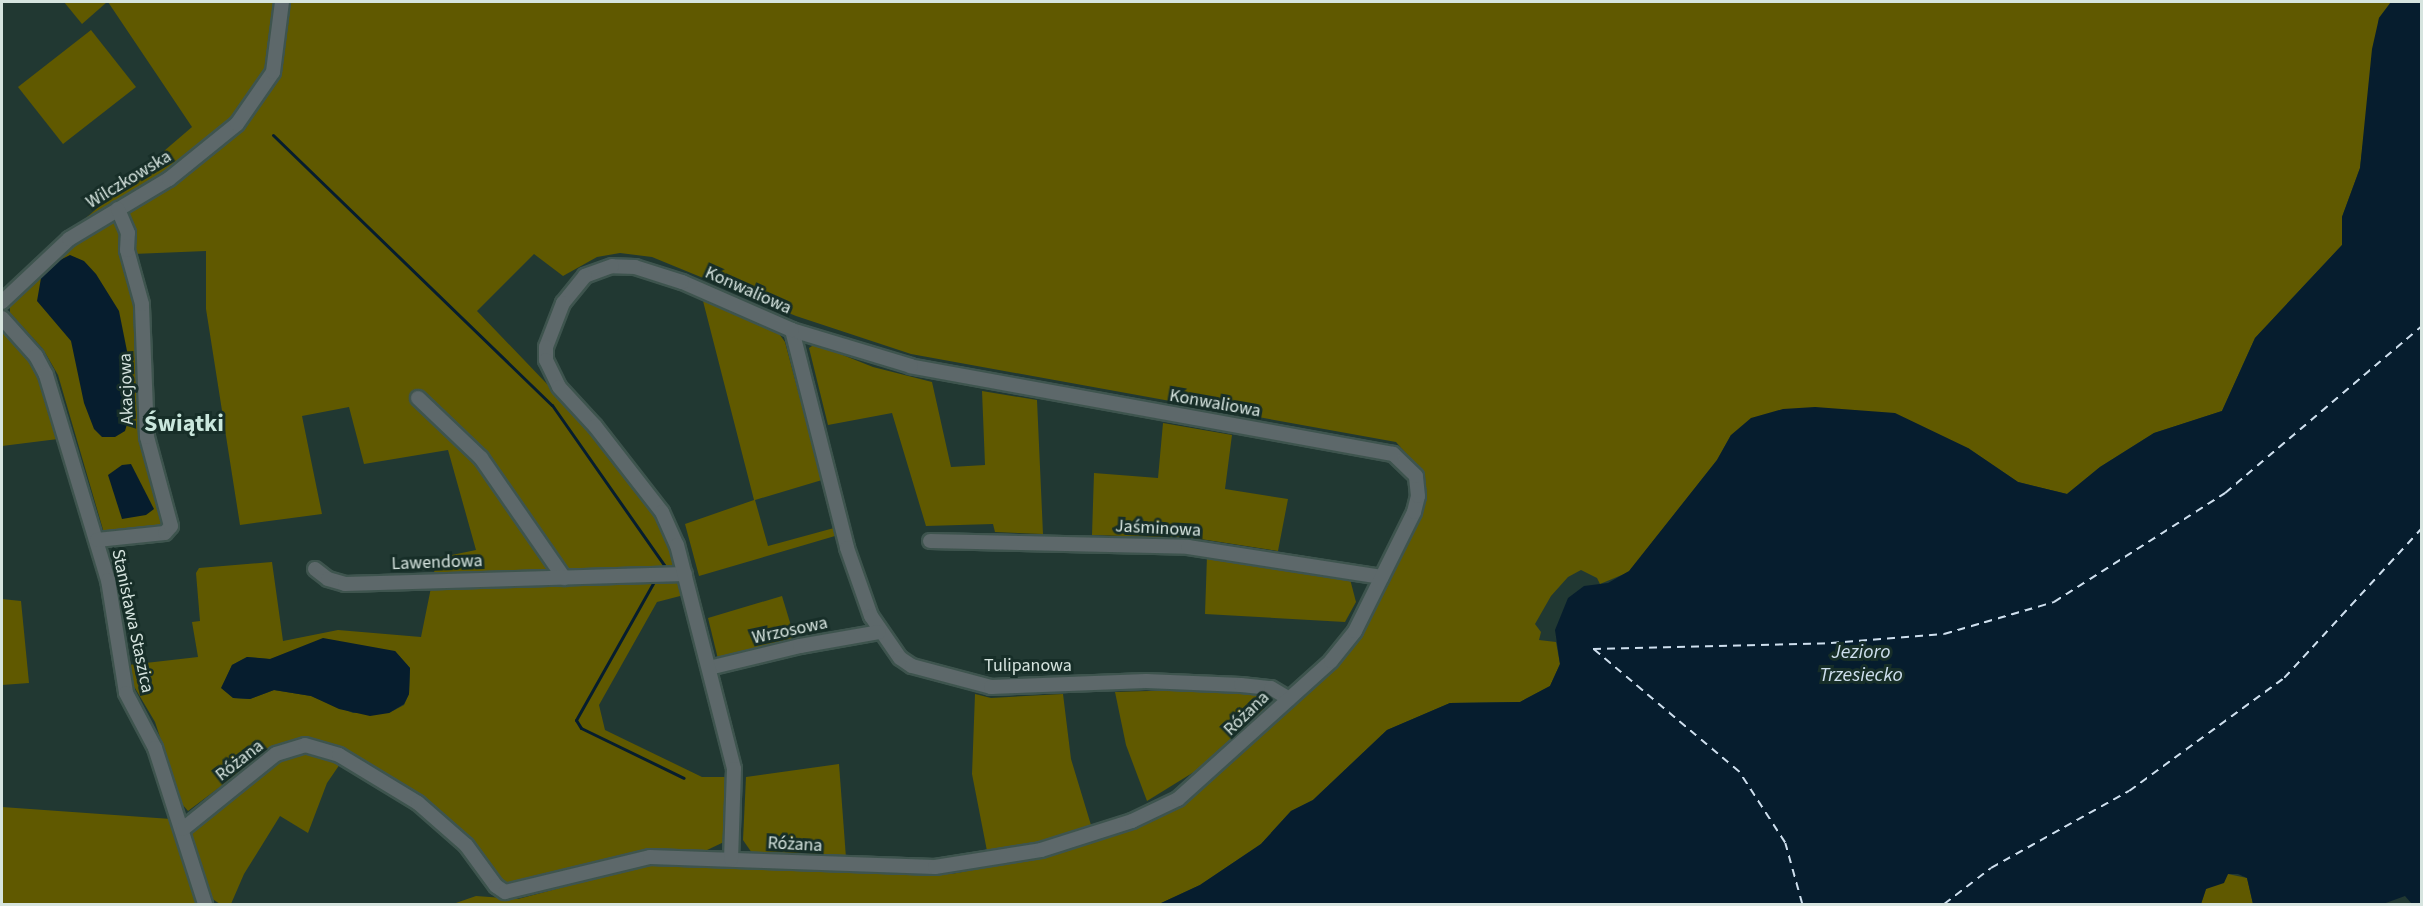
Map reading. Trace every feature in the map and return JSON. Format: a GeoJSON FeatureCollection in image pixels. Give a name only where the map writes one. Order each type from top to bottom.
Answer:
{"type":"FeatureCollection","features":[{"type":"Feature","properties":{"kind":"street","name":"Wilczkowska"},"geometry":{"type":"LineString","coordinates":[[2,302],[69,239],[209,151],[237,124],[268,82],[278,53],[282,2]]}},
{"type":"Feature","properties":{"kind":"street","name":"Akacjowa"},"geometry":{"type":"LineString","coordinates":[[97,540],[165,533],[171,526],[147,437],[142,304],[127,250],[128,233],[118,209]]}},
{"type":"Feature","properties":{"kind":"street","name":"Konwaliowa"},"geometry":{"type":"LineString","coordinates":[[731,859],[734,775],[677,545],[662,512],[551,373],[546,347],[554,323],[563,303],[585,276],[612,266],[655,272],[792,330],[922,368],[1393,454],[1416,476],[1418,496],[1382,578]]}},
{"type":"Feature","properties":{"kind":"street","name":"Stanisława Staszica"},"geometry":{"type":"LineString","coordinates":[[2,318],[36,356],[46,375],[112,594],[123,683],[152,739],[183,829],[205,904]]}},
{"type":"Feature","properties":{"kind":"street","name":"Tulipanowa"},"geometry":{"type":"LineString","coordinates":[[792,330],[847,548],[879,632],[900,658],[912,666],[982,685],[1146,681],[1241,685],[1271,688],[1289,699]]}},
{"type":"Feature","properties":{"kind":"street"},"geometry":{"type":"LineString","coordinates":[[418,398],[482,458],[564,578]]}},
{"type":"Feature","properties":{"kind":"street","name":"Jaśminowa"},"geometry":{"type":"LineString","coordinates":[[930,541],[1188,547],[1382,578]]}},
{"type":"Feature","properties":{"kind":"street","name":"Lawendowa"},"geometry":{"type":"LineString","coordinates":[[315,568],[328,579],[345,584],[685,574]]}},
{"type":"Feature","properties":{"kind":"street","name":"Różana"},"geometry":{"type":"LineString","coordinates":[[183,829],[276,754],[311,746],[339,755],[418,803],[466,845],[496,886],[505,892],[640,858],[936,867],[1041,850],[1132,821],[1178,799],[1331,661],[1355,631],[1382,578]]}},
{"type":"Feature","properties":{"kind":"street","name":"Wrzosowa"},"geometry":{"type":"LineString","coordinates":[[709,668],[800,646],[879,632]]}},
{"type":"Feature","properties":{"kind":"shaded area"},"geometry":{"type":"Polygon","coordinates":[[[64,2],[107,2],[82,24],[64,2]]]}},
{"type":"Feature","properties":{"kind":"shaded area"},"geometry":{"type":"Polygon","coordinates":[[[108,2],[2391,2],[2379,18],[2360,168],[2342,217],[2342,245],[2255,338],[2222,411],[2154,433],[2100,467],[2067,494],[2018,482],[1968,448],[1731,435],[1717,460],[1629,572],[1600,584],[1597,578],[1581,570],[1568,577],[1551,596],[1535,624],[1541,632],[1539,640],[1556,642],[1560,664],[1550,686],[1520,702],[1450,703],[1387,730],[1313,800],[1291,811],[1261,844],[1200,885],[1159,904],[453,904],[476,896],[518,899],[651,864],[951,874],[1043,857],[1135,828],[1182,805],[1241,755],[1336,666],[1361,635],[1420,515],[1425,496],[1423,473],[1396,442],[911,354],[796,316],[652,257],[620,253],[597,257],[563,276],[534,254],[477,311],[591,430],[656,515],[671,547],[684,595],[657,602],[599,705],[605,730],[702,777],[728,777],[726,841],[705,851],[638,851],[507,885],[471,840],[422,797],[342,749],[311,738],[291,740],[272,748],[188,811],[182,804],[155,722],[132,683],[128,665],[198,657],[192,622],[200,621],[196,573],[199,568],[272,562],[283,641],[338,630],[421,637],[437,558],[476,550],[448,450],[364,464],[349,407],[302,416],[322,514],[240,525],[206,309],[206,251],[133,254],[116,203],[73,229],[192,127],[108,2]],[[395,651],[269,659],[247,657],[232,665],[222,688],[234,698],[250,699],[274,690],[311,696],[353,713],[389,713],[404,705],[409,694],[410,668],[395,651]]]}},
{"type":"Feature","properties":{"kind":"shaded area"},"geometry":{"type":"Polygon","coordinates":[[[91,30],[136,87],[63,144],[18,87],[91,30]]]}},
{"type":"Feature","properties":{"kind":"shaded area"},"geometry":{"type":"Polygon","coordinates":[[[108,221],[122,226],[138,305],[139,376],[166,528],[104,533],[58,375],[43,349],[10,313],[10,302],[72,243],[108,221]]]}},
{"type":"Feature","properties":{"kind":"shaded area"},"geometry":{"type":"Polygon","coordinates":[[[703,301],[775,328],[785,342],[822,480],[755,500],[768,546],[834,528],[835,536],[699,576],[685,524],[754,500],[703,301]]]}},
{"type":"Feature","properties":{"kind":"shaded area"},"geometry":{"type":"Polygon","coordinates":[[[2,327],[20,346],[37,372],[58,439],[2,446],[2,327]]]}},
{"type":"Feature","properties":{"kind":"shaded area"},"geometry":{"type":"Polygon","coordinates":[[[815,344],[873,367],[932,382],[951,467],[985,465],[982,391],[1037,400],[1043,534],[995,532],[993,524],[926,526],[892,413],[828,425],[809,348],[815,344]]]}},
{"type":"Feature","properties":{"kind":"shaded area"},"geometry":{"type":"Polygon","coordinates":[[[1163,423],[1232,435],[1225,489],[1288,499],[1278,551],[1194,538],[1092,535],[1094,473],[1158,478],[1163,423]]]}},
{"type":"Feature","properties":{"kind":"shaded area"},"geometry":{"type":"Polygon","coordinates":[[[1207,556],[1350,579],[1356,602],[1345,622],[1205,614],[1207,556]]]}},
{"type":"Feature","properties":{"kind":"shaded area"},"geometry":{"type":"Polygon","coordinates":[[[782,596],[795,639],[718,659],[708,618],[782,596]]]}},
{"type":"Feature","properties":{"kind":"shaded area"},"geometry":{"type":"Polygon","coordinates":[[[2,599],[21,601],[29,683],[2,685],[2,599]]]}},
{"type":"Feature","properties":{"kind":"shaded area"},"geometry":{"type":"Polygon","coordinates":[[[1214,689],[1261,696],[1264,712],[1202,767],[1147,801],[1126,745],[1115,692],[1214,689]]]}},
{"type":"Feature","properties":{"kind":"shaded area"},"geometry":{"type":"Polygon","coordinates":[[[975,694],[991,698],[1063,694],[1071,759],[1091,825],[1061,840],[987,851],[972,774],[975,694]]]}},
{"type":"Feature","properties":{"kind":"shaded area"},"geometry":{"type":"Polygon","coordinates":[[[310,753],[340,764],[327,783],[308,833],[280,816],[244,874],[231,904],[220,904],[211,898],[190,832],[280,760],[310,753]]]}},
{"type":"Feature","properties":{"kind":"shaded area"},"geometry":{"type":"Polygon","coordinates":[[[839,764],[846,858],[752,853],[743,840],[746,777],[839,764]]]}},
{"type":"Feature","properties":{"kind":"shaded area"},"geometry":{"type":"Polygon","coordinates":[[[2,807],[171,819],[197,904],[2,904],[2,807]]]}},
{"type":"Feature","properties":{"kind":"shaded area"},"geometry":{"type":"Polygon","coordinates":[[[2228,874],[2247,878],[2253,904],[2201,904],[2206,889],[2228,874]]]}},
{"type":"Feature","properties":{"kind":"water","name":"Jezioro Trzesiecko"},"geometry":{"type":"Polygon","coordinates":[[[2391,2],[2422,2],[2421,904],[2412,904],[2405,896],[2383,904],[2253,904],[2247,878],[2238,874],[2228,874],[2224,883],[2206,889],[2201,904],[1159,904],[1200,885],[1261,844],[1291,811],[1313,800],[1387,730],[1450,703],[1520,702],[1550,686],[1560,664],[1555,630],[1568,598],[1584,586],[1608,583],[1629,571],[1717,460],[1731,435],[1751,418],[1783,409],[1815,407],[1895,413],[1968,448],[2018,482],[2067,494],[2100,467],[2154,433],[2222,411],[2255,338],[2342,245],[2342,217],[2360,168],[2372,49],[2379,18],[2391,2]]]}},
{"type":"Feature","properties":{"kind":"water"},"geometry":{"type":"Polygon","coordinates":[[[70,255],[84,261],[96,274],[119,311],[128,356],[130,414],[125,431],[115,437],[102,437],[94,429],[84,403],[71,341],[37,301],[41,278],[56,262],[70,255]]]}},
{"type":"Feature","properties":{"kind":"water"},"geometry":{"type":"Polygon","coordinates":[[[131,464],[154,509],[146,515],[122,519],[108,475],[122,465],[131,464]]]}},
{"type":"Feature","properties":{"kind":"water"},"geometry":{"type":"Polygon","coordinates":[[[323,638],[395,651],[410,668],[409,694],[404,704],[389,713],[370,716],[339,709],[311,696],[274,690],[250,699],[233,698],[221,688],[232,665],[247,657],[270,659],[323,638]]]}},
{"type":"Feature","properties":{"kind":"waterway"},"geometry":{"type":"LineString","coordinates":[[273,135],[552,405],[664,565],[661,570]]}},
{"type":"Feature","properties":{"kind":"waterway"},"geometry":{"type":"LineString","coordinates":[[656,578],[576,720],[581,728],[684,778]]}},
{"type":"Feature","properties":{"kind":"ferry route"},"geometry":{"type":"LineString","coordinates":[[1802,904],[1785,843],[1739,772],[1593,649],[1831,643],[1944,634],[2054,602],[2225,493],[2422,326]]}},
{"type":"Feature","properties":{"kind":"ferry route"},"geometry":{"type":"LineString","coordinates":[[1944,904],[1991,868],[2129,791],[2284,678],[2422,528]]}},
{"type":"Feature","properties":{"kind":"district","name":"Świątki"},"geometry":{"type":"Point","coordinates":[184,424]}}]}
